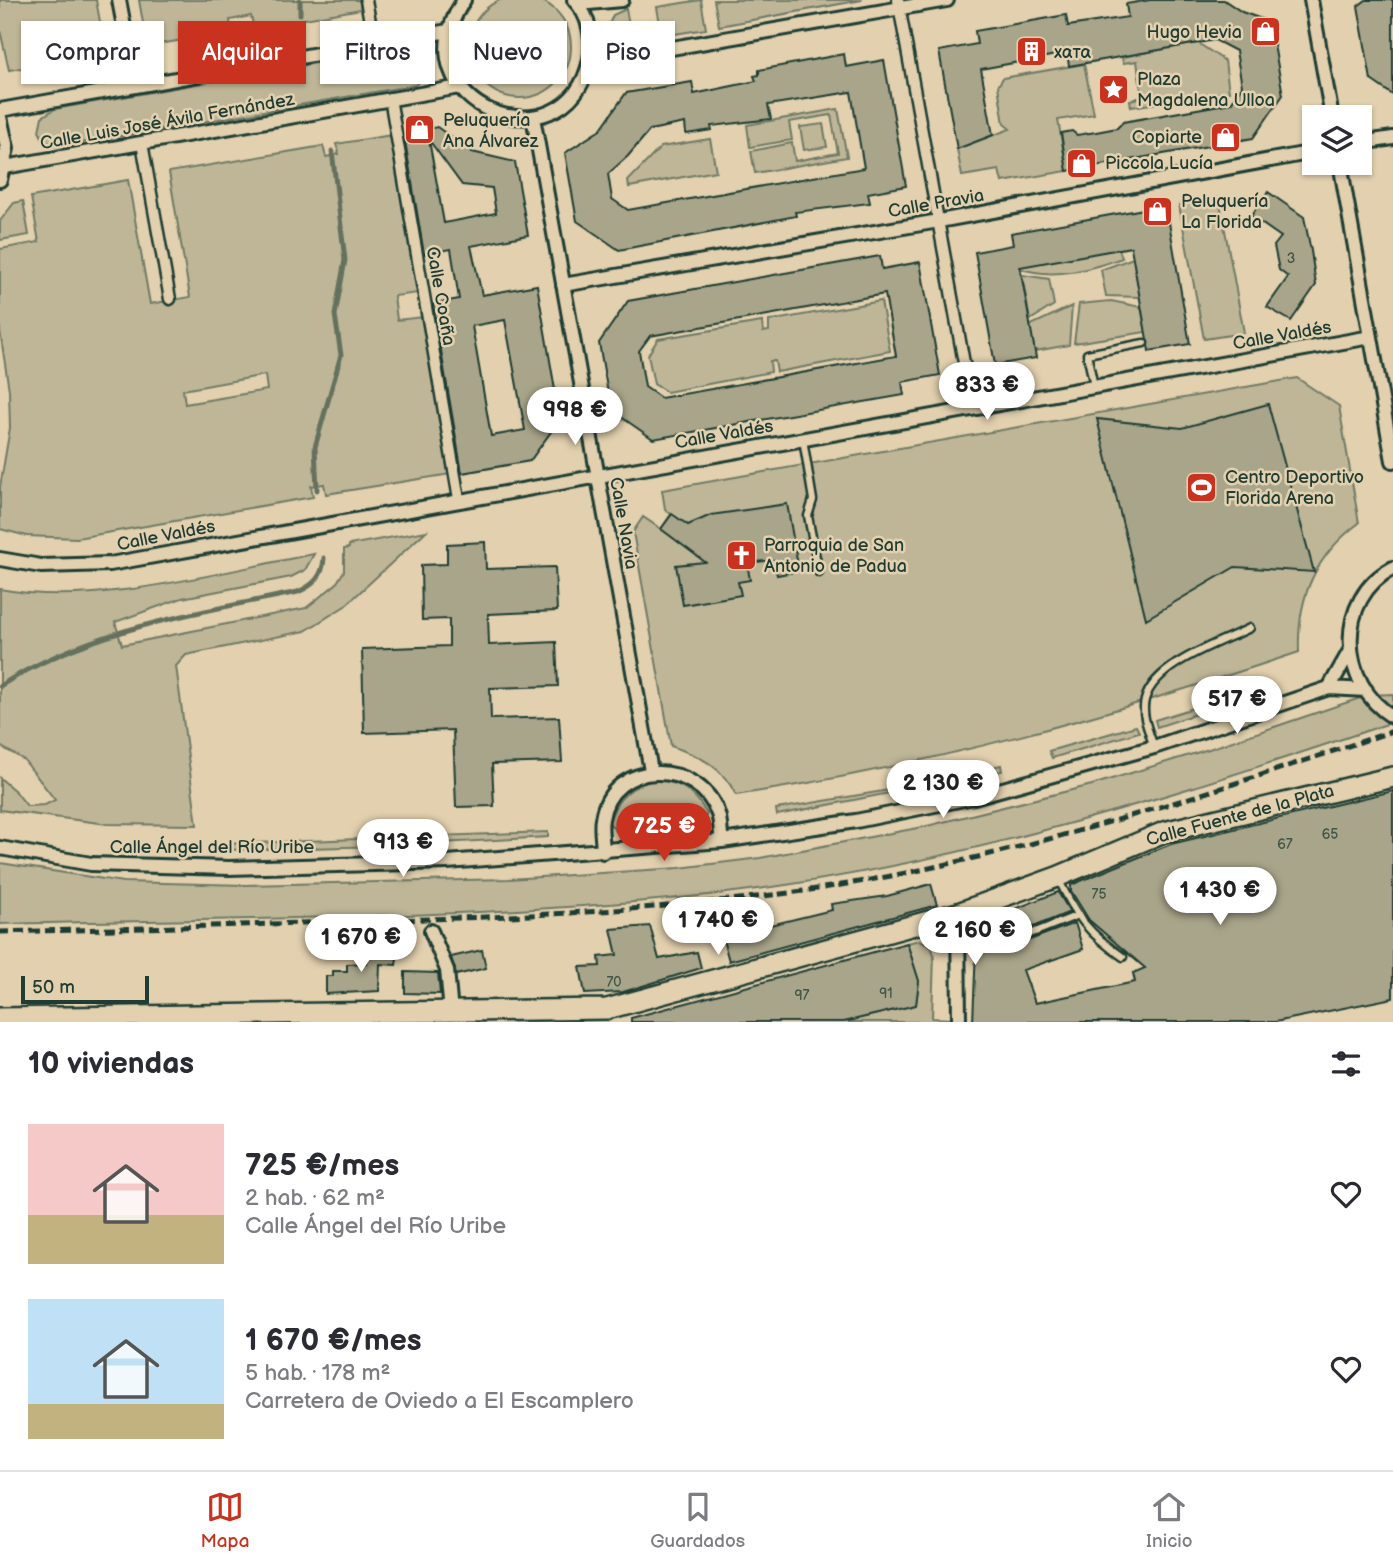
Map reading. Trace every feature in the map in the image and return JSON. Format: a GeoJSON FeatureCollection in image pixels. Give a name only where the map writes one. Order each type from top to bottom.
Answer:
{"type":"FeatureCollection","features":[{"type":"Feature","properties":{"kind":"main road","name":"Calle Fuente de la Plata"},"geometry":{"type":"LineString","coordinates":[[6,1019],[451,1012],[604,1015],[958,913],[1057,877],[1164,832],[1393,777]]}},
{"type":"Feature","properties":{"kind":"street"},"geometry":{"type":"LineString","coordinates":[[119,0],[135,85]]}},
{"type":"Feature","properties":{"kind":"street"},"geometry":{"type":"LineString","coordinates":[[366,0],[370,21]]}},
{"type":"Feature","properties":{"kind":"street"},"geometry":{"type":"LineString","coordinates":[[464,0],[448,32],[448,59],[460,88],[477,105],[494,114],[513,118],[533,117],[553,110],[569,99],[581,81]]}},
{"type":"Feature","properties":{"kind":"street"},"geometry":{"type":"LineString","coordinates":[[587,21],[576,2],[622,0]]}},
{"type":"Feature","properties":{"kind":"street"},"geometry":{"type":"LineString","coordinates":[[675,47],[899,4],[947,0]]}},
{"type":"Feature","properties":{"kind":"street"},"geometry":{"type":"LineString","coordinates":[[1311,0],[1330,105]]}},
{"type":"Feature","properties":{"kind":"street"},"geometry":{"type":"LineString","coordinates":[[899,4],[972,407]]}},
{"type":"Feature","properties":{"kind":"street"},"geometry":{"type":"LineString","coordinates":[[435,34],[448,32]]}},
{"type":"Feature","properties":{"kind":"street"},"geometry":{"type":"LineString","coordinates":[[0,110],[320,52]]}},
{"type":"Feature","properties":{"kind":"street","name":"Calle Luis José Ávila Fernández"},"geometry":{"type":"LineString","coordinates":[[3,174],[142,143],[460,88]]}},
{"type":"Feature","properties":{"kind":"street","name":"Calle Coaña"},"geometry":{"type":"LineString","coordinates":[[390,98],[459,499]]}},
{"type":"Feature","properties":{"kind":"street"},"geometry":{"type":"LineString","coordinates":[[0,117],[7,148],[3,174]]}},
{"type":"Feature","properties":{"kind":"street","name":"Calle Navia"},"geometry":{"type":"LineString","coordinates":[[533,117],[651,771]]}},
{"type":"Feature","properties":{"kind":"street"},"geometry":{"type":"LineString","coordinates":[[1372,142],[1393,138]]}},
{"type":"Feature","properties":{"kind":"street"},"geometry":{"type":"LineString","coordinates":[[142,143],[170,299]]}},
{"type":"Feature","properties":{"kind":"street","name":"Calle Pravia"},"geometry":{"type":"LineString","coordinates":[[563,285],[939,221],[1302,154]]}},
{"type":"Feature","properties":{"kind":"street"},"geometry":{"type":"LineString","coordinates":[[1342,175],[1393,461]]}},
{"type":"Feature","properties":{"kind":"street","name":"Calle Valdés"},"geometry":{"type":"LineString","coordinates":[[0,559],[41,566],[110,564],[597,474],[1371,337]]}},
{"type":"Feature","properties":{"kind":"street"},"geometry":{"type":"LineString","coordinates":[[1392,567],[1362,594],[1350,628],[1354,666],[1367,692],[1393,717]]}},
{"type":"Feature","properties":{"kind":"street"},"geometry":{"type":"LineString","coordinates":[[1329,688],[1351,649]]}},
{"type":"Feature","properties":{"kind":"street","name":"Calle Ángel del Río Uribe"},"geometry":{"type":"LineString","coordinates":[[0,848],[91,863],[229,868],[447,862],[722,841],[856,821],[974,797],[1154,747],[1329,688],[1367,692]]}},
{"type":"Feature","properties":{"kind":"street"},"geometry":{"type":"LineString","coordinates":[[603,852],[602,820],[612,796],[630,779],[651,771],[674,774],[692,781],[707,796],[718,814],[722,841]]}},
{"type":"Feature","properties":{"kind":"street"},"geometry":{"type":"LineString","coordinates":[[958,913],[958,1022]]}},
{"type":"Feature","properties":{"kind":"street"},"geometry":{"type":"LineString","coordinates":[[431,932],[444,952],[451,1012]]}},
{"type":"Feature","properties":{"kind":"lane"},"geometry":{"type":"LineString","coordinates":[[1094,386],[1087,354],[1144,343]]}},
{"type":"Feature","properties":{"kind":"lane"},"geometry":{"type":"LineString","coordinates":[[802,438],[813,500],[808,516],[819,573]]}},
{"type":"Feature","properties":{"kind":"lane"},"geometry":{"type":"LineString","coordinates":[[1154,747],[1144,713],[1145,699],[1152,685],[1166,670],[1250,628]]}},
{"type":"Feature","properties":{"kind":"lane"},"geometry":{"type":"LineString","coordinates":[[1057,877],[1076,916],[1101,942],[1123,957]]}},
{"type":"Feature","properties":{"kind":"lane"},"geometry":{"type":"LineString","coordinates":[[1020,938],[1076,916]]}},
{"type":"Feature","properties":{"kind":"shaded area"},"geometry":{"type":"Polygon","coordinates":[[[504,-1],[539,0],[556,11],[563,21],[477,21],[484,11],[504,-1]]]}},
{"type":"Feature","properties":{"kind":"shaded area"},"geometry":{"type":"Polygon","coordinates":[[[0,0],[96,0],[100,21],[21,21],[21,68],[9,70],[0,30],[0,0]]]}},
{"type":"Feature","properties":{"kind":"shaded area"},"geometry":{"type":"Polygon","coordinates":[[[139,0],[359,0],[361,9],[293,21],[252,21],[251,16],[230,21],[178,21],[178,41],[164,43],[164,21],[143,21],[139,0]]]}},
{"type":"Feature","properties":{"kind":"shaded area"},"geometry":{"type":"Polygon","coordinates":[[[701,0],[706,29],[675,34],[675,21],[659,21],[657,7],[701,0]]]}},
{"type":"Feature","properties":{"kind":"shaded area"},"geometry":{"type":"Polygon","coordinates":[[[714,0],[862,0],[719,26],[714,0]]]}},
{"type":"Feature","properties":{"kind":"shaded area"},"geometry":{"type":"Polygon","coordinates":[[[626,9],[628,21],[610,21],[613,15],[626,9]]]}},
{"type":"Feature","properties":{"kind":"shaded area"},"geometry":{"type":"Polygon","coordinates":[[[567,28],[571,47],[567,66],[567,28]]]}},
{"type":"Feature","properties":{"kind":"shaded area"},"geometry":{"type":"Polygon","coordinates":[[[1198,43],[1225,61],[1229,92],[1131,107],[1130,100],[1142,97],[1137,61],[1123,63],[1122,57],[1198,43]]]}},
{"type":"Feature","properties":{"kind":"shaded area"},"geometry":{"type":"Polygon","coordinates":[[[320,62],[320,84],[416,84],[58,147],[44,141],[39,131],[42,117],[55,109],[197,84],[306,84],[306,65],[320,62]]]}},
{"type":"Feature","properties":{"kind":"shaded area"},"geometry":{"type":"Polygon","coordinates":[[[1084,64],[1094,114],[1058,120],[1067,171],[1002,182],[999,170],[962,176],[957,149],[1010,129],[1004,124],[998,86],[1003,78],[1084,64]]]}},
{"type":"Feature","properties":{"kind":"shaded area"},"geometry":{"type":"Polygon","coordinates":[[[485,84],[555,84],[539,94],[520,98],[510,97],[485,84]]]}},
{"type":"Feature","properties":{"kind":"shaded area"},"geometry":{"type":"Polygon","coordinates":[[[838,109],[847,157],[755,173],[751,151],[792,143],[795,161],[838,153],[831,115],[789,122],[792,140],[750,147],[747,125],[838,109]]]}},
{"type":"Feature","properties":{"kind":"shaded area"},"geometry":{"type":"Polygon","coordinates":[[[823,124],[827,147],[804,150],[800,127],[823,124]]]}},
{"type":"Feature","properties":{"kind":"shaded area"},"geometry":{"type":"Polygon","coordinates":[[[392,135],[419,293],[394,296],[397,320],[423,317],[451,474],[326,494],[324,484],[311,486],[313,497],[77,538],[27,536],[0,529],[0,487],[10,428],[9,390],[0,331],[0,249],[39,242],[31,197],[128,180],[150,304],[190,297],[169,172],[323,146],[326,157],[339,154],[336,144],[392,135]],[[265,375],[183,390],[185,404],[267,390],[265,375]]]}},
{"type":"Feature","properties":{"kind":"shaded area"},"geometry":{"type":"Polygon","coordinates":[[[710,139],[716,171],[629,187],[628,181],[661,147],[710,139]]]}},
{"type":"Feature","properties":{"kind":"shaded area"},"geometry":{"type":"Polygon","coordinates":[[[1219,198],[1244,333],[1204,339],[1179,205],[1219,198]]]}},
{"type":"Feature","properties":{"kind":"shaded area"},"geometry":{"type":"Polygon","coordinates":[[[23,201],[29,235],[0,240],[0,221],[14,203],[23,201]]]}},
{"type":"Feature","properties":{"kind":"shaded area"},"geometry":{"type":"Polygon","coordinates":[[[1119,249],[1122,258],[1084,270],[1045,273],[1018,268],[1018,265],[1119,249]]]}},
{"type":"Feature","properties":{"kind":"shaded area"},"geometry":{"type":"Polygon","coordinates":[[[1133,258],[1140,297],[1106,296],[1101,270],[1133,258]]]}},
{"type":"Feature","properties":{"kind":"shaded area"},"geometry":{"type":"Polygon","coordinates":[[[1022,275],[1049,279],[1054,305],[1030,320],[1022,275]]]}},
{"type":"Feature","properties":{"kind":"shaded area"},"geometry":{"type":"Polygon","coordinates":[[[881,301],[890,351],[777,372],[775,361],[770,361],[771,372],[667,392],[654,384],[648,355],[658,339],[762,322],[763,332],[769,331],[769,321],[881,301]]]}},
{"type":"Feature","properties":{"kind":"shaded area"},"geometry":{"type":"Polygon","coordinates":[[[1111,301],[1141,307],[1146,332],[1074,343],[1079,304],[1111,301]]]}},
{"type":"Feature","properties":{"kind":"shaded area"},"geometry":{"type":"Polygon","coordinates":[[[1072,306],[1069,345],[1035,351],[1029,326],[1072,306]]]}},
{"type":"Feature","properties":{"kind":"shaded area"},"geometry":{"type":"Polygon","coordinates":[[[1297,378],[1339,406],[1359,523],[1331,549],[1312,579],[1301,613],[1299,652],[1021,736],[880,769],[736,795],[717,769],[671,746],[633,532],[643,517],[661,529],[671,514],[665,509],[662,490],[1297,378]]]}},
{"type":"Feature","properties":{"kind":"shaded area"},"geometry":{"type":"Polygon","coordinates":[[[426,531],[345,606],[305,631],[186,655],[176,666],[197,825],[107,824],[0,810],[0,778],[27,806],[45,805],[55,800],[24,760],[0,746],[0,589],[37,594],[116,591],[198,578],[314,554],[305,570],[291,577],[182,598],[115,622],[122,645],[306,608],[336,584],[344,571],[344,549],[349,548],[349,545],[426,531]]]}},
{"type":"Feature","properties":{"kind":"shaded area"},"geometry":{"type":"Polygon","coordinates":[[[1270,684],[1272,689],[1157,727],[1155,720],[1270,684]]]}},
{"type":"Feature","properties":{"kind":"shaded area"},"geometry":{"type":"Polygon","coordinates":[[[1393,694],[1393,722],[1227,776],[1144,802],[976,848],[805,882],[718,894],[539,909],[0,924],[0,863],[123,882],[245,885],[509,879],[679,868],[760,858],[923,827],[1092,785],[1369,695],[1393,694]]]}},
{"type":"Feature","properties":{"kind":"shaded area"},"geometry":{"type":"Polygon","coordinates":[[[1136,726],[1139,732],[1052,758],[1049,751],[1136,726]]]}},
{"type":"Feature","properties":{"kind":"shaded area"},"geometry":{"type":"Polygon","coordinates":[[[1001,765],[1002,771],[777,815],[776,809],[889,790],[1001,765]]]}},
{"type":"Feature","properties":{"kind":"shaded area"},"geometry":{"type":"Polygon","coordinates":[[[655,780],[679,785],[692,794],[707,814],[701,824],[617,832],[609,823],[615,807],[631,790],[655,780]]]}},
{"type":"Feature","properties":{"kind":"shaded area"},"geometry":{"type":"Polygon","coordinates":[[[548,832],[548,837],[386,846],[224,850],[224,844],[548,832]]]}},
{"type":"Feature","properties":{"kind":"shaded area"},"geometry":{"type":"Polygon","coordinates":[[[920,940],[931,946],[934,955],[932,1018],[953,1019],[953,1022],[844,1022],[916,1005],[919,981],[907,943],[920,940]]]}},
{"type":"Feature","properties":{"kind":"building"},"geometry":{"type":"Polygon","coordinates":[[[1150,0],[1224,0],[1242,12],[1270,22],[1283,95],[1253,138],[1067,171],[1061,133],[1072,131],[1077,135],[1096,132],[1117,128],[1123,122],[1231,103],[1242,86],[1236,51],[1215,40],[1069,66],[1067,53],[981,69],[993,135],[957,149],[939,51],[977,44],[975,31],[1066,15],[1068,26],[1128,17],[1126,4],[1150,0]]]}},
{"type":"Feature","properties":{"kind":"building"},"geometry":{"type":"Polygon","coordinates":[[[1366,0],[1393,0],[1393,95],[1371,80],[1358,6],[1366,0]]]}},
{"type":"Feature","properties":{"kind":"building"},"geometry":{"type":"Polygon","coordinates":[[[844,54],[846,67],[884,60],[906,186],[868,193],[870,203],[795,212],[796,216],[619,250],[577,221],[565,153],[600,130],[626,93],[692,82],[694,94],[756,81],[754,76],[759,75],[759,70],[844,54]],[[851,92],[768,105],[771,119],[711,126],[712,130],[686,134],[685,123],[650,130],[608,174],[612,199],[628,210],[864,168],[851,92]]]}},
{"type":"Feature","properties":{"kind":"building"},"geometry":{"type":"Polygon","coordinates":[[[437,127],[472,152],[515,162],[528,235],[471,246],[482,295],[537,285],[560,419],[530,461],[462,473],[433,304],[459,299],[451,249],[424,254],[404,135],[437,127]],[[429,140],[444,223],[496,213],[492,188],[462,185],[429,140]],[[505,320],[472,326],[491,436],[525,430],[505,320]]]}},
{"type":"Feature","properties":{"kind":"building"},"geometry":{"type":"Polygon","coordinates":[[[1268,192],[1304,217],[1311,251],[1316,285],[1291,321],[1267,307],[1288,277],[1279,270],[1274,246],[1281,237],[1251,216],[1268,192]]]}},
{"type":"Feature","properties":{"kind":"building"},"geometry":{"type":"Polygon","coordinates":[[[1166,205],[1190,344],[1149,351],[1131,247],[1020,267],[1036,358],[995,365],[975,252],[1013,245],[1011,233],[1166,205]]]}},
{"type":"Feature","properties":{"kind":"building"},"geometry":{"type":"Polygon","coordinates":[[[880,256],[882,269],[920,262],[940,375],[902,382],[904,395],[653,439],[611,410],[599,343],[628,301],[880,256]],[[885,294],[650,336],[639,351],[645,387],[661,398],[896,356],[885,294]]]}},
{"type":"Feature","properties":{"kind":"building","name":"Centro Deportivo Florida Arena"},"geometry":{"type":"Polygon","coordinates":[[[1268,404],[1314,572],[1235,567],[1146,619],[1097,419],[1182,428],[1268,404]]]}},
{"type":"Feature","properties":{"kind":"building","name":"Parroquia de San Antonio de Padua"},"geometry":{"type":"Polygon","coordinates":[[[787,504],[799,571],[777,575],[774,560],[747,563],[750,580],[738,582],[741,595],[683,605],[676,565],[705,562],[661,529],[672,514],[688,525],[711,515],[787,504]]]}},
{"type":"Feature","properties":{"kind":"building"},"geometry":{"type":"Polygon","coordinates":[[[485,542],[486,569],[555,567],[557,611],[488,614],[489,645],[556,642],[558,686],[490,688],[491,719],[559,717],[562,762],[492,764],[494,806],[456,807],[453,730],[364,733],[362,649],[449,646],[449,619],[422,620],[421,565],[447,564],[447,544],[485,542]]]}},
{"type":"Feature","properties":{"kind":"building"},"geometry":{"type":"Polygon","coordinates":[[[1393,791],[1393,998],[1275,1022],[973,1022],[977,924],[1058,892],[1070,912],[1018,933],[1015,941],[1022,943],[1075,923],[1083,949],[1023,970],[1035,1003],[1135,982],[1133,973],[1145,968],[1089,920],[1071,891],[1071,885],[1171,844],[1393,791]]]}},
{"type":"Feature","properties":{"kind":"building"},"geometry":{"type":"Polygon","coordinates":[[[931,884],[937,905],[729,961],[718,922],[751,915],[754,929],[832,910],[831,904],[887,896],[931,884]]]}},
{"type":"Feature","properties":{"kind":"building"},"geometry":{"type":"Polygon","coordinates":[[[650,926],[659,959],[697,952],[701,968],[623,992],[585,994],[580,967],[600,966],[599,957],[617,955],[611,929],[650,926]]]}},
{"type":"Feature","properties":{"kind":"building"},"geometry":{"type":"Polygon","coordinates":[[[907,943],[919,981],[916,1005],[844,1022],[631,1022],[631,1018],[907,943]]]}},
{"type":"Feature","properties":{"kind":"building"},"geometry":{"type":"Polygon","coordinates":[[[366,949],[398,951],[396,965],[380,964],[379,991],[326,994],[326,976],[333,976],[333,971],[347,971],[347,964],[366,963],[366,949]]]}},
{"type":"Feature","properties":{"kind":"building"},"geometry":{"type":"Polygon","coordinates":[[[482,950],[486,968],[456,975],[451,957],[482,950]]]}},
{"type":"Feature","properties":{"kind":"building"},"geometry":{"type":"Polygon","coordinates":[[[405,972],[438,973],[440,994],[405,993],[405,972]]]}},
{"type":"Feature","properties":{"kind":"waterway"},"geometry":{"type":"LineString","coordinates":[[300,0],[300,14]]}},
{"type":"Feature","properties":{"kind":"waterway"},"geometry":{"type":"LineString","coordinates":[[317,490],[315,447],[341,355],[335,315],[345,260],[332,151]]}},
{"type":"Feature","properties":{"kind":"waterway"},"geometry":{"type":"LineString","coordinates":[[0,686],[69,650],[144,625],[298,592],[317,579],[324,558]]}},
{"type":"Feature","properties":{"kind":"railway"},"geometry":{"type":"LineString","coordinates":[[0,932],[531,915],[643,908],[810,890],[959,862],[1032,843],[1178,802],[1393,731]]}},
{"type":"Feature","properties":{"kind":"place","name":"Hugo Hevia"},"geometry":{"type":"Point","coordinates":[1265,32]}},
{"type":"Feature","properties":{"kind":"place","name":"хата"},"geometry":{"type":"Point","coordinates":[1031,52]}},
{"type":"Feature","properties":{"kind":"place","name":"Plaza Magdalena Ulloa"},"geometry":{"type":"Point","coordinates":[1114,89]}},
{"type":"Feature","properties":{"kind":"place","name":"Peluquería Ana Álvarez"},"geometry":{"type":"Point","coordinates":[420,130]}},
{"type":"Feature","properties":{"kind":"place","name":"Copiarte"},"geometry":{"type":"Point","coordinates":[1225,137]}},
{"type":"Feature","properties":{"kind":"place","name":"Piccola Lucía"},"geometry":{"type":"Point","coordinates":[1082,163]}},
{"type":"Feature","properties":{"kind":"place","name":"Peluquería La Florida"},"geometry":{"type":"Point","coordinates":[1158,211]}},
{"type":"Feature","properties":{"kind":"place","name":"Centro Deportivo Florida Arena"},"geometry":{"type":"Point","coordinates":[1202,487]}},
{"type":"Feature","properties":{"kind":"place","name":"Parroquia de San Antonio de Padua"},"geometry":{"type":"Point","coordinates":[741,555]}}]}
